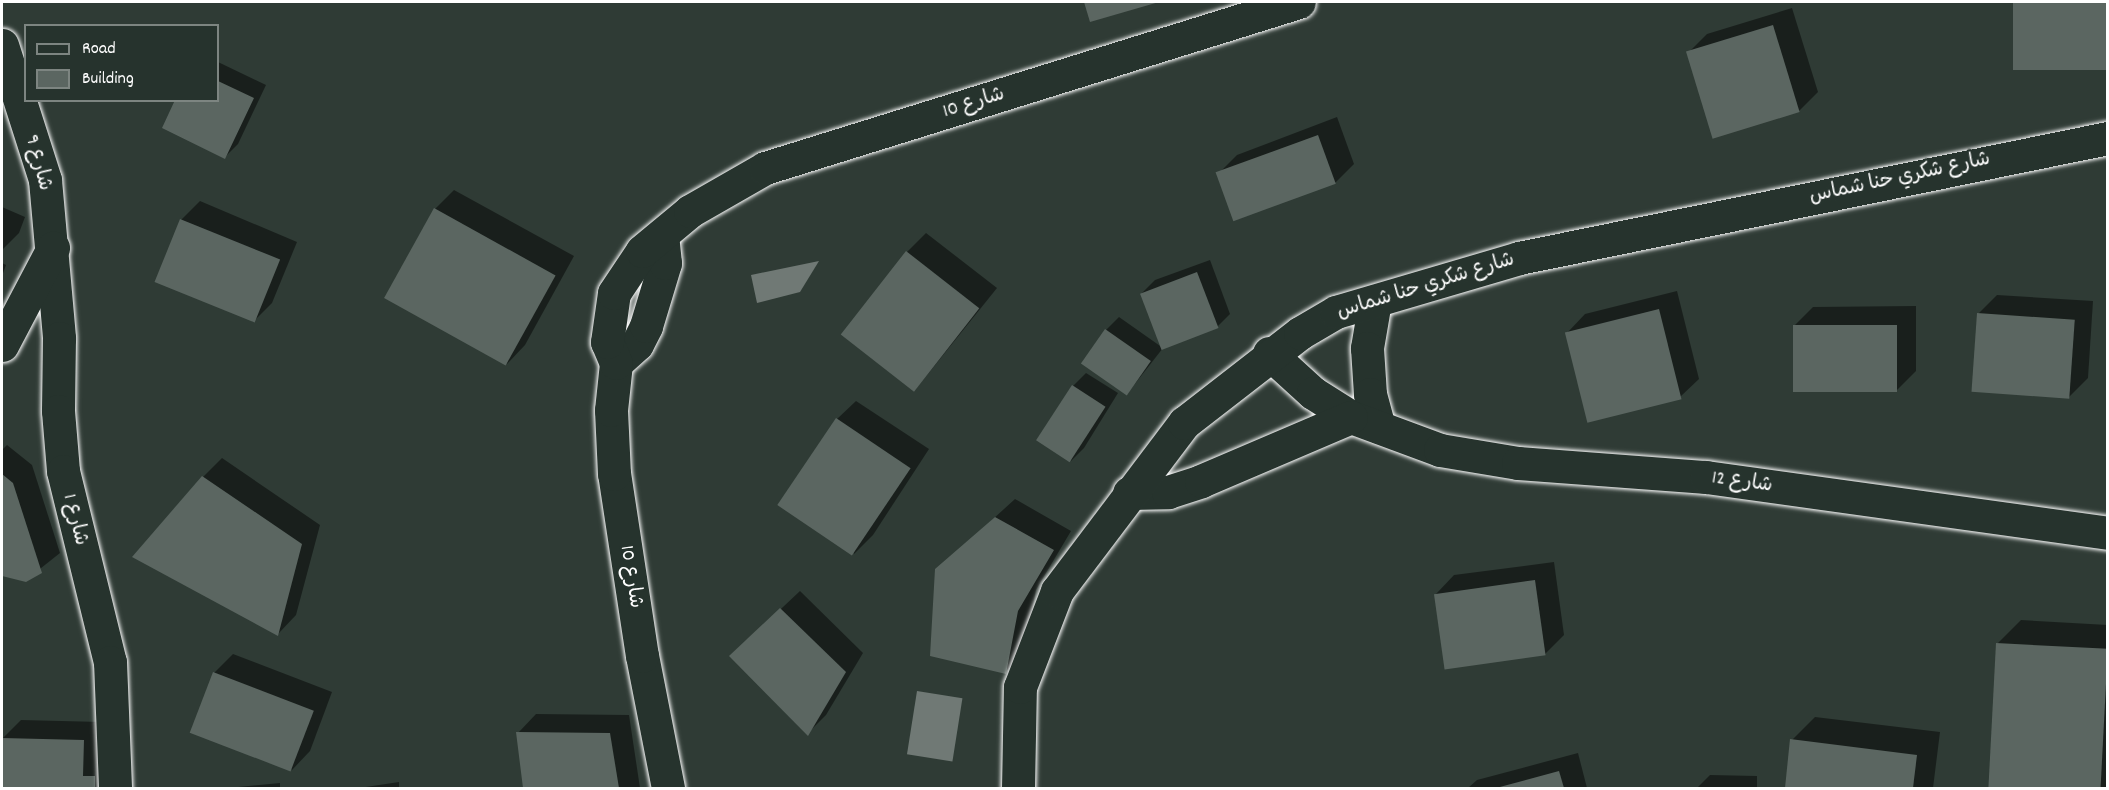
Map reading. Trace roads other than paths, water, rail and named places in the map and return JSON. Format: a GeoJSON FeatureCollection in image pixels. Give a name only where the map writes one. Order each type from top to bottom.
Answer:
{"type":"FeatureCollection","features":[{"type":"Feature","properties":{"kind":"street","name":"شارع 10"},"geometry":{"type":"LineString","coordinates":[[668,789],[642,656],[614,474],[611,410],[616,363],[607,342],[614,293],[642,251],[690,212],[765,168],[1299,2]]}},
{"type":"Feature","properties":{"kind":"street","name":"شارع 9"},"geometry":{"type":"LineString","coordinates":[[2,45],[45,180],[52,248]]}},
{"type":"Feature","properties":{"kind":"street","name":"شارع شكري حنا شماس"},"geometry":{"type":"LineString","coordinates":[[1018,789],[1020,687],[1057,591],[1184,423],[1269,353],[1336,312],[1519,258],[2108,138]]}},
{"type":"Feature","properties":{"kind":"street"},"geometry":{"type":"LineString","coordinates":[[2,345],[52,248]]}},
{"type":"Feature","properties":{"kind":"street","name":"شارع 1"},"geometry":{"type":"LineString","coordinates":[[52,248],[63,471],[110,662],[115,789]]}},
{"type":"Feature","properties":{"kind":"street"},"geometry":{"type":"LineString","coordinates":[[1129,493],[1168,492],[1365,422],[1370,394],[1367,348],[1376,301]]}},
{"type":"Feature","properties":{"kind":"street","name":"شارع 12"},"geometry":{"type":"LineString","coordinates":[[1269,353],[1313,393],[1365,422],[1440,450],[1518,463],[1706,477],[2108,533]]}}]}
